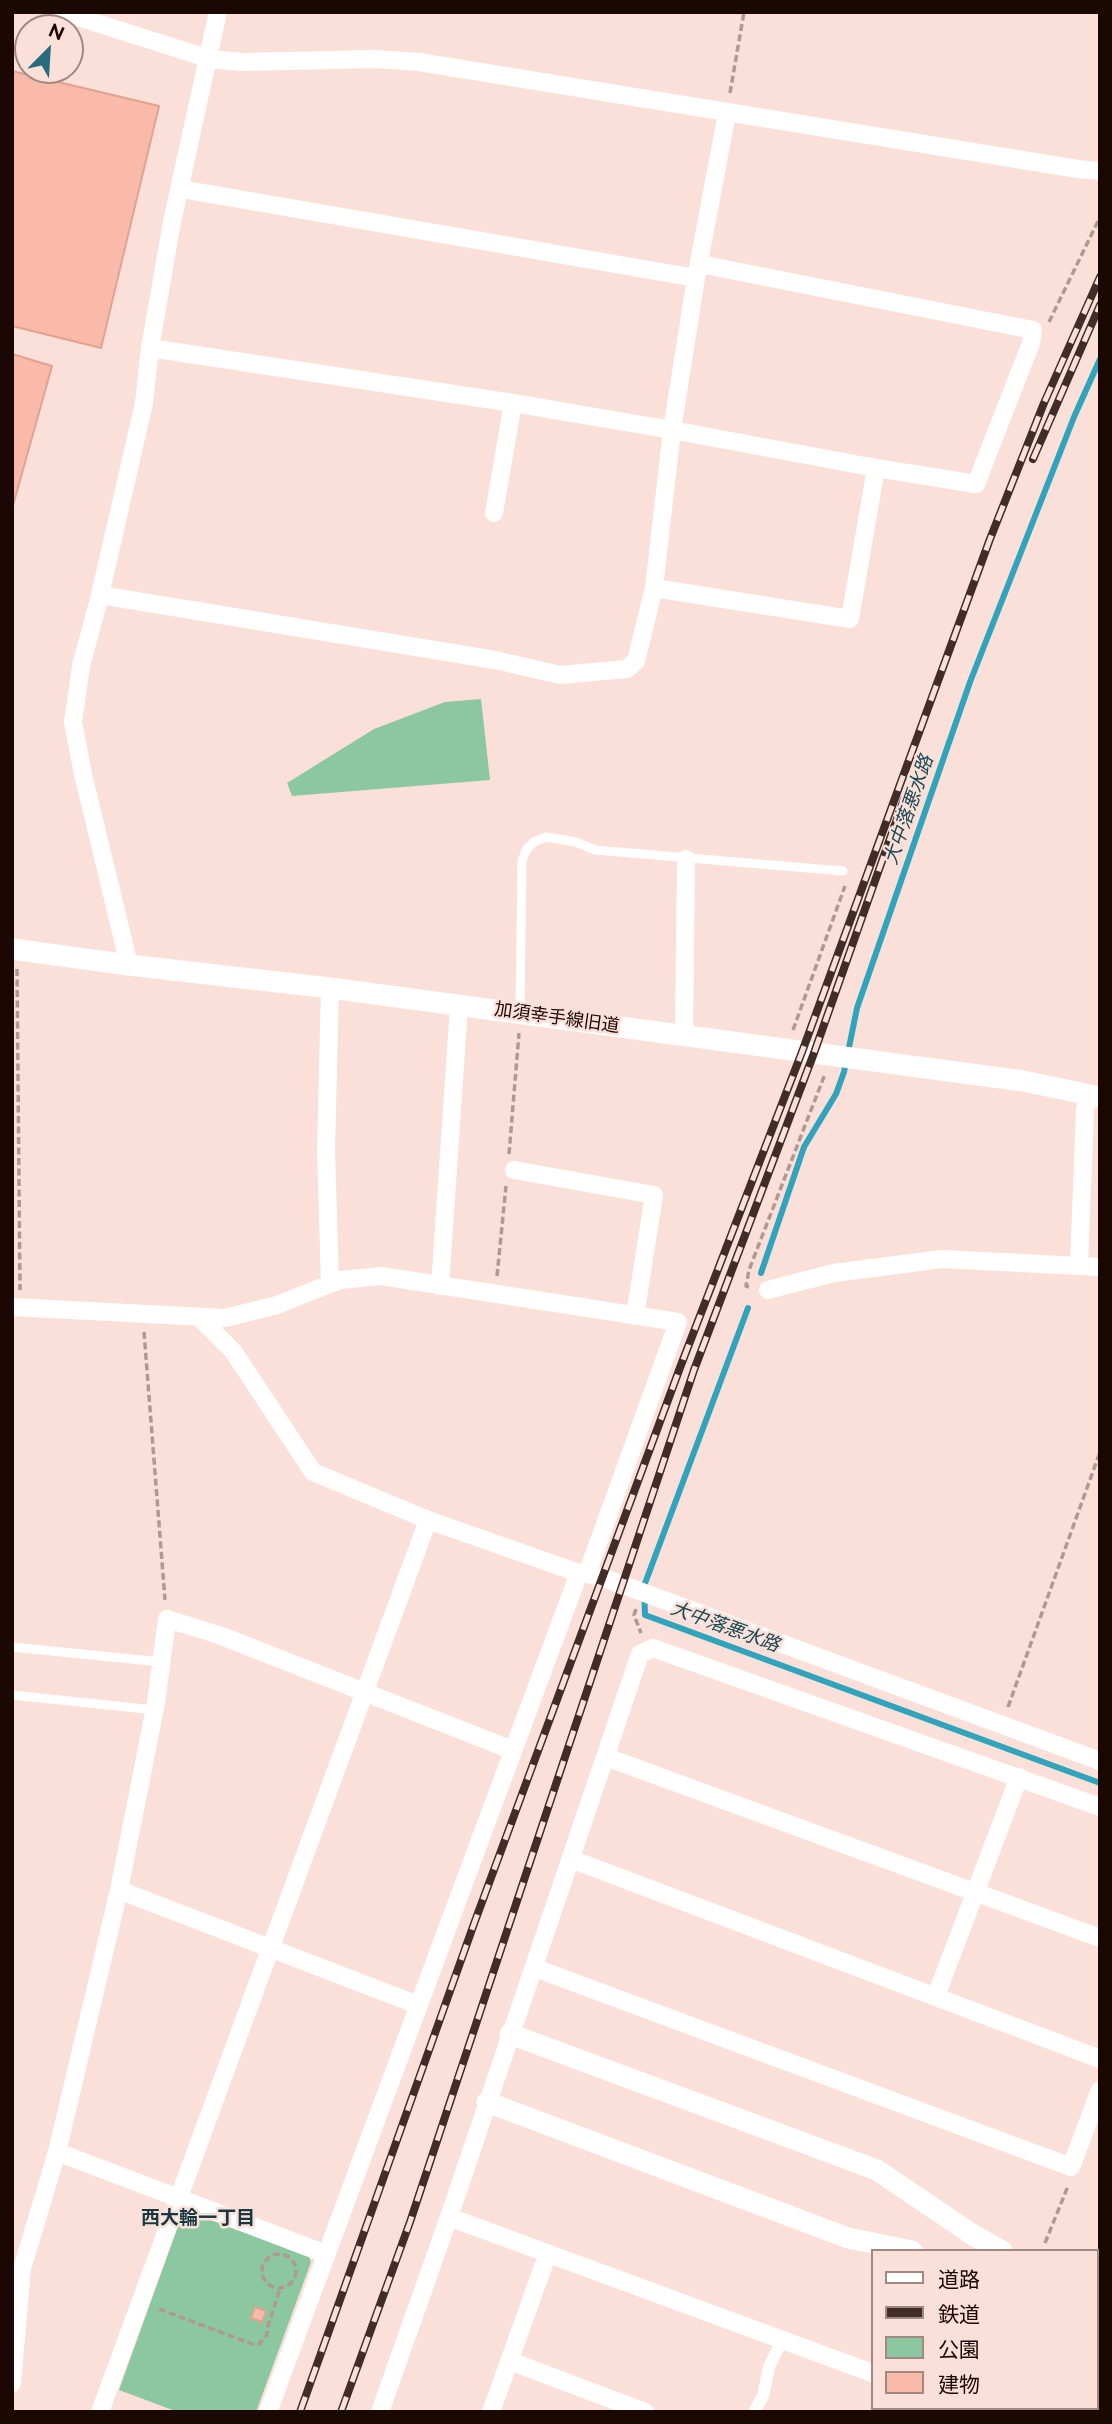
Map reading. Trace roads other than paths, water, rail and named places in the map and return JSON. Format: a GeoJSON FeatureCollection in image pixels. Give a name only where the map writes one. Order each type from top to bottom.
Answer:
{"type":"FeatureCollection","features":[{"type":"Feature","properties":{"kind":"street"},"geometry":{"type":"LineString","coordinates":[[62,12],[209,59],[242,62],[419,62],[1100,171]]}},
{"type":"Feature","properties":{"kind":"street"},"geometry":{"type":"LineString","coordinates":[[129,965],[73,722],[81,666],[144,402],[150,348],[173,222],[218,12]]}},
{"type":"Feature","properties":{"kind":"street"},"geometry":{"type":"LineString","coordinates":[[100,595],[495,660],[560,674],[627,669],[636,661],[654,588],[672,430],[727,113]]}},
{"type":"Feature","properties":{"kind":"street"},"geometry":{"type":"LineString","coordinates":[[150,348],[513,403],[976,484],[1031,343],[1033,330],[698,271],[181,189]]}},
{"type":"Feature","properties":{"kind":"street"},"geometry":{"type":"LineString","coordinates":[[494,513],[513,403]]}},
{"type":"Feature","properties":{"kind":"street"},"geometry":{"type":"LineString","coordinates":[[654,588],[850,619],[876,468]]}},
{"type":"Feature","properties":{"kind":"street"},"geometry":{"type":"LineString","coordinates":[[684,1035],[686,859]]}},
{"type":"Feature","properties":{"kind":"street","name":"加須幸手線旧道"},"geometry":{"type":"LineString","coordinates":[[15,949],[684,1035],[1023,1081],[1094,1095]]}},
{"type":"Feature","properties":{"kind":"street"},"geometry":{"type":"LineString","coordinates":[[330,988],[326,1149],[330,1284]]}},
{"type":"Feature","properties":{"kind":"street"},"geometry":{"type":"LineString","coordinates":[[440,1286],[459,1006]]}},
{"type":"Feature","properties":{"kind":"street"},"geometry":{"type":"LineString","coordinates":[[1079,1265],[1085,1111],[1094,1095]]}},
{"type":"Feature","properties":{"kind":"street"},"geometry":{"type":"LineString","coordinates":[[514,1170],[654,1195],[635,1316]]}},
{"type":"Feature","properties":{"kind":"street"},"geometry":{"type":"LineString","coordinates":[[768,1290],[834,1273],[942,1259],[1100,1267]]}},
{"type":"Feature","properties":{"kind":"street"},"geometry":{"type":"LineString","coordinates":[[16,1307],[225,1318],[277,1305],[340,1280],[381,1276],[678,1322],[583,1573],[512,1750],[268,2412]]}},
{"type":"Feature","properties":{"kind":"street"},"geometry":{"type":"LineString","coordinates":[[198,1316],[233,1351],[313,1472],[428,1520],[604,1578],[1100,1761]]}},
{"type":"Feature","properties":{"kind":"street"},"geometry":{"type":"LineString","coordinates":[[100,2412],[428,1520]]}},
{"type":"Feature","properties":{"kind":"street"},"geometry":{"type":"LineString","coordinates":[[12,2383],[22,2269],[57,2152],[119,1890],[155,1710],[167,1619],[219,1635],[512,1750]]}},
{"type":"Feature","properties":{"kind":"street"},"geometry":{"type":"LineString","coordinates":[[380,2412],[535,1968],[640,1654],[653,1648],[1100,1807]]}},
{"type":"Feature","properties":{"kind":"street"},"geometry":{"type":"LineString","coordinates":[[606,1757],[1100,1938]]}},
{"type":"Feature","properties":{"kind":"street"},"geometry":{"type":"LineString","coordinates":[[936,1996],[1019,1777]]}},
{"type":"Feature","properties":{"kind":"street"},"geometry":{"type":"LineString","coordinates":[[571,1859],[1100,2059]]}},
{"type":"Feature","properties":{"kind":"street"},"geometry":{"type":"LineString","coordinates":[[119,1890],[418,2005]]}},
{"type":"Feature","properties":{"kind":"street"},"geometry":{"type":"LineString","coordinates":[[535,1968],[1071,2167],[1100,2090]]}},
{"type":"Feature","properties":{"kind":"street"},"geometry":{"type":"LineString","coordinates":[[510,2034],[877,2170],[973,2235],[998,2249]]}},
{"type":"Feature","properties":{"kind":"street"},"geometry":{"type":"LineString","coordinates":[[487,2102],[848,2238],[902,2249]]}},
{"type":"Feature","properties":{"kind":"street"},"geometry":{"type":"LineString","coordinates":[[57,2152],[326,2254]]}},
{"type":"Feature","properties":{"kind":"street"},"geometry":{"type":"LineString","coordinates":[[449,2217],[870,2372]]}},
{"type":"Feature","properties":{"kind":"street"},"geometry":{"type":"LineString","coordinates":[[491,2412],[548,2253]]}},
{"type":"Feature","properties":{"kind":"street"},"geometry":{"type":"LineString","coordinates":[[754,2412],[763,2396],[769,2367],[782,2340]]}},
{"type":"Feature","properties":{"kind":"street"},"geometry":{"type":"LineString","coordinates":[[510,2361],[645,2412]]}},
{"type":"Feature","properties":{"kind":"lane"},"geometry":{"type":"LineString","coordinates":[[520,1013],[522,860],[534,842],[546,837],[576,842],[596,850],[843,871]]}},
{"type":"Feature","properties":{"kind":"lane"},"geometry":{"type":"LineString","coordinates":[[12,1647],[161,1662]]}},
{"type":"Feature","properties":{"kind":"lane"},"geometry":{"type":"LineString","coordinates":[[12,1696],[155,1710]]}},
{"type":"Feature","properties":{"kind":"waterway","name":"大中落悪水路"},"geometry":{"type":"LineString","coordinates":[[761,1273],[804,1147],[836,1094],[844,1072],[857,1008],[970,682],[1074,417],[1100,359]]}},
{"type":"Feature","properties":{"kind":"waterway","name":"大中落悪水路"},"geometry":{"type":"LineString","coordinates":[[748,1308],[644,1586],[645,1615],[1100,1783]]}},
{"type":"Feature","properties":{"kind":"railway"},"geometry":{"type":"LineString","coordinates":[[300,2412],[475,1921],[681,1365],[802,1052],[990,539],[1044,403],[1100,277]]}},
{"type":"Feature","properties":{"kind":"railway"},"geometry":{"type":"LineString","coordinates":[[1033,459],[1100,305]]}},
{"type":"Feature","properties":{"kind":"railway"},"geometry":{"type":"LineString","coordinates":[[341,2412],[410,2222],[694,1370],[814,1053],[904,799]]}},
{"type":"Feature","properties":{"kind":"district","name":"西大輪一丁目"},"geometry":{"type":"Point","coordinates":[198,2218]}}]}
